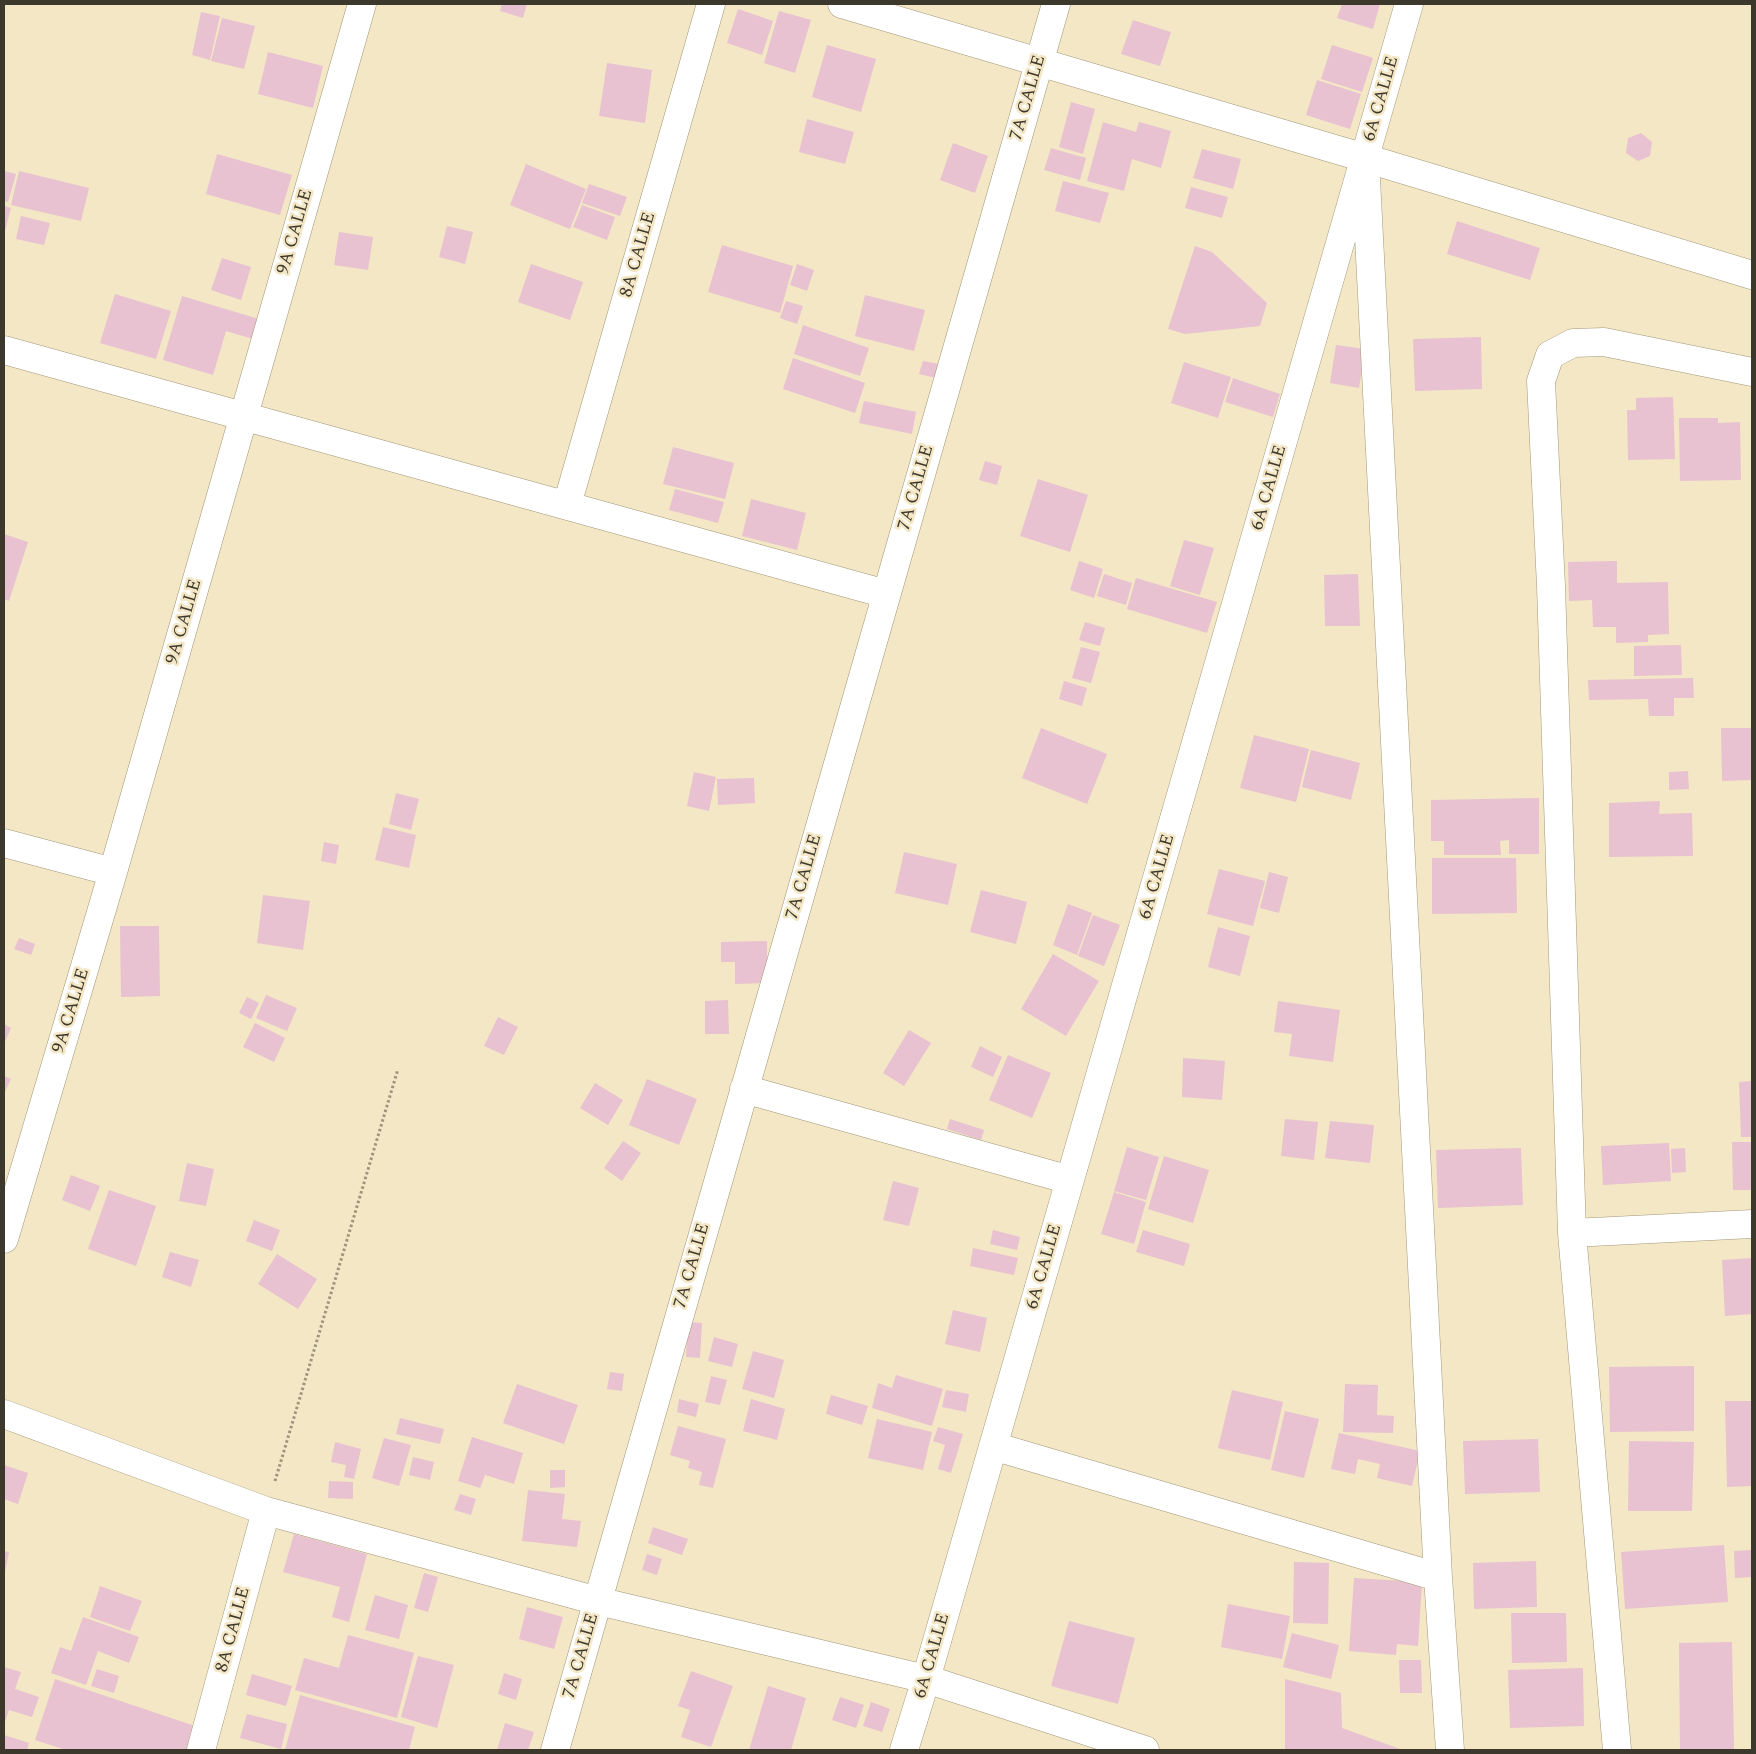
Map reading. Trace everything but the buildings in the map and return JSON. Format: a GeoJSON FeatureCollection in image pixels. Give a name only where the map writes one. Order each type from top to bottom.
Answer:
{"type":"FeatureCollection","features":[{"type":"Feature","properties":{"kind":"street","name":"9A CALLE"},"geometry":{"type":"LineString","coordinates":[[4,1239],[114,872],[362,4]]}},
{"type":"Feature","properties":{"kind":"street","name":"8A CALLE"},"geometry":{"type":"LineString","coordinates":[[566,505],[711,4]]}},
{"type":"Feature","properties":{"kind":"street"},"geometry":{"type":"LineString","coordinates":[[842,4],[1040,61],[1752,275]]}},
{"type":"Feature","properties":{"kind":"street","name":"7A CALLE"},"geometry":{"type":"LineString","coordinates":[[555,1750],[1056,4]]}},
{"type":"Feature","properties":{"kind":"street","name":"6A CALLE"},"geometry":{"type":"LineString","coordinates":[[904,1750],[1409,4]]}},
{"type":"Feature","properties":{"kind":"street"},"geometry":{"type":"LineString","coordinates":[[1365,158],[1438,1577],[1450,1750]]}},
{"type":"Feature","properties":{"kind":"street"},"geometry":{"type":"LineString","coordinates":[[1617,1750],[1572,1233],[1552,606],[1541,381],[1550,355],[1573,344],[1604,342],[1752,372]]}},
{"type":"Feature","properties":{"kind":"street"},"geometry":{"type":"LineString","coordinates":[[4,350],[886,594]]}},
{"type":"Feature","properties":{"kind":"street"},"geometry":{"type":"LineString","coordinates":[[4,843],[114,872]]}},
{"type":"Feature","properties":{"kind":"street"},"geometry":{"type":"LineString","coordinates":[[744,1089],[1070,1180]]}},
{"type":"Feature","properties":{"kind":"street"},"geometry":{"type":"LineString","coordinates":[[1572,1233],[1752,1224]]}},
{"type":"Feature","properties":{"kind":"street"},"geometry":{"type":"LineString","coordinates":[[4,1414],[266,1510],[598,1601],[926,1679],[1145,1750]]}},
{"type":"Feature","properties":{"kind":"street"},"geometry":{"type":"LineString","coordinates":[[993,1446],[1438,1577]]}},
{"type":"Feature","properties":{"kind":"street","name":"8A CALLE"},"geometry":{"type":"LineString","coordinates":[[201,1750],[266,1510]]}},
{"type":"Feature","properties":{"kind":"path"},"geometry":{"type":"LineString","coordinates":[[266,1510],[398,1069]]}}]}
